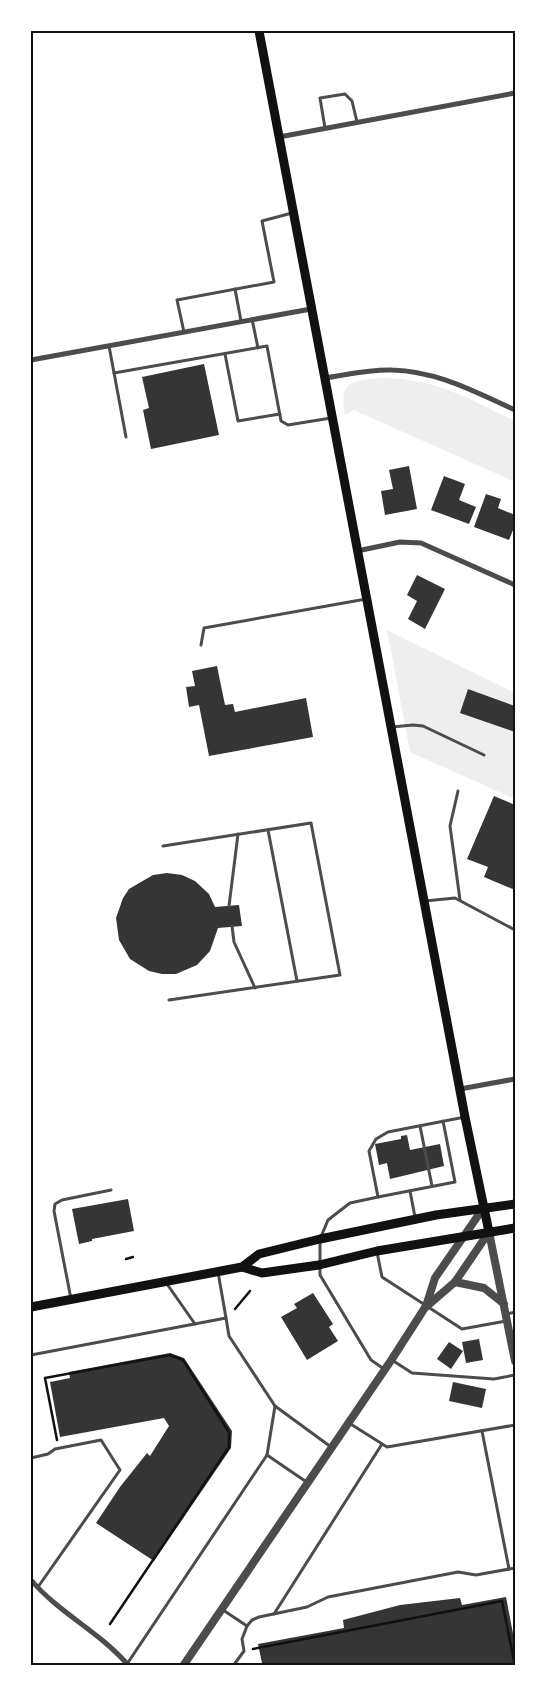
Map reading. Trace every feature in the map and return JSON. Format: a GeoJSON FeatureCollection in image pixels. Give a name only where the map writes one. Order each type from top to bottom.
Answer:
{"type":"FeatureCollection","features":[{"type":"Feature","properties":{"kind":"main road"},"geometry":{"type":"LineString","coordinates":[[259,31],[465,1117],[489,1232]]}},
{"type":"Feature","properties":{"kind":"main road"},"geometry":{"type":"LineString","coordinates":[[242,1267],[259,1254],[320,1239],[415,1219],[484,1207],[515,1204]]}},
{"type":"Feature","properties":{"kind":"main road"},"geometry":{"type":"LineString","coordinates":[[31,1308],[217,1271],[242,1267],[262,1273],[319,1266],[377,1251],[515,1228]]}},
{"type":"Feature","properties":{"kind":"street"},"geometry":{"type":"LineString","coordinates":[[279,137],[515,93]]}},
{"type":"Feature","properties":{"kind":"street"},"geometry":{"type":"LineString","coordinates":[[31,360],[311,309]]}},
{"type":"Feature","properties":{"kind":"street"},"geometry":{"type":"LineString","coordinates":[[324,378],[375,371],[414,372],[452,381],[515,410]]}},
{"type":"Feature","properties":{"kind":"street"},"geometry":{"type":"LineString","coordinates":[[357,551],[400,542],[421,543],[515,586]]}},
{"type":"Feature","properties":{"kind":"street"},"geometry":{"type":"LineString","coordinates":[[460,1090],[515,1079]]}},
{"type":"Feature","properties":{"kind":"street"},"geometry":{"type":"LineString","coordinates":[[183,1666],[385,1370],[426,1306],[435,1278],[484,1207]]}},
{"type":"Feature","properties":{"kind":"street"},"geometry":{"type":"LineString","coordinates":[[426,1306],[455,1282],[489,1232]]}},
{"type":"Feature","properties":{"kind":"street"},"geometry":{"type":"LineString","coordinates":[[489,1232],[515,1361]]}},
{"type":"Feature","properties":{"kind":"street"},"geometry":{"type":"LineString","coordinates":[[455,1282],[484,1288],[504,1304]]}},
{"type":"Feature","properties":{"kind":"street"},"geometry":{"type":"LineString","coordinates":[[31,1580],[56,1605],[112,1646],[128,1665]]}},
{"type":"Feature","properties":{"kind":"lane"},"geometry":{"type":"LineString","coordinates":[[326,128],[320,98],[345,94],[352,101],[357,122]]}},
{"type":"Feature","properties":{"kind":"lane"},"geometry":{"type":"LineString","coordinates":[[184,332],[177,300],[274,282],[262,221],[293,213]]}},
{"type":"Feature","properties":{"kind":"lane"},"geometry":{"type":"LineString","coordinates":[[235,289],[241,321]]}},
{"type":"Feature","properties":{"kind":"lane"},"geometry":{"type":"LineString","coordinates":[[252,319],[258,348]]}},
{"type":"Feature","properties":{"kind":"lane"},"geometry":{"type":"LineString","coordinates":[[109,346],[126,437]]}},
{"type":"Feature","properties":{"kind":"lane"},"geometry":{"type":"LineString","coordinates":[[114,373],[267,346],[281,420],[288,425],[332,418]]}},
{"type":"Feature","properties":{"kind":"lane"},"geometry":{"type":"LineString","coordinates":[[225,354],[238,421],[280,414]]}},
{"type":"Feature","properties":{"kind":"lane"},"geometry":{"type":"LineString","coordinates":[[201,645],[204,628],[366,598]]}},
{"type":"Feature","properties":{"kind":"lane"},"geometry":{"type":"LineString","coordinates":[[391,727],[423,726],[484,756]]}},
{"type":"Feature","properties":{"kind":"lane"},"geometry":{"type":"LineString","coordinates":[[458,791],[450,826],[460,900]]}},
{"type":"Feature","properties":{"kind":"lane"},"geometry":{"type":"LineString","coordinates":[[163,846],[311,823],[340,975],[168,1000]]}},
{"type":"Feature","properties":{"kind":"lane"},"geometry":{"type":"LineString","coordinates":[[268,830],[297,981]]}},
{"type":"Feature","properties":{"kind":"lane"},"geometry":{"type":"LineString","coordinates":[[229,906],[238,834]]}},
{"type":"Feature","properties":{"kind":"lane"},"geometry":{"type":"LineString","coordinates":[[425,901],[455,898],[515,930]]}},
{"type":"Feature","properties":{"kind":"lane"},"geometry":{"type":"LineString","coordinates":[[232,926],[234,942],[255,988]]}},
{"type":"Feature","properties":{"kind":"lane"},"geometry":{"type":"LineString","coordinates":[[378,1197],[369,1151],[376,1139],[388,1132],[465,1117]]}},
{"type":"Feature","properties":{"kind":"lane"},"geometry":{"type":"LineString","coordinates":[[385,1370],[370,1360],[322,1278],[319,1266],[320,1239],[328,1220],[350,1202],[455,1182],[443,1121]]}},
{"type":"Feature","properties":{"kind":"lane"},"geometry":{"type":"LineString","coordinates":[[420,1126],[432,1186]]}},
{"type":"Feature","properties":{"kind":"lane"},"geometry":{"type":"LineString","coordinates":[[71,1300],[54,1211],[55,1204],[62,1200],[111,1190]]}},
{"type":"Feature","properties":{"kind":"lane"},"geometry":{"type":"LineString","coordinates":[[410,1191],[415,1219]]}},
{"type":"Feature","properties":{"kind":"lane"},"geometry":{"type":"LineString","coordinates":[[377,1251],[382,1277],[462,1330],[507,1317],[515,1312]]}},
{"type":"Feature","properties":{"kind":"lane"},"geometry":{"type":"LineString","coordinates":[[217,1271],[230,1336],[275,1406],[332,1447]]}},
{"type":"Feature","properties":{"kind":"lane"},"geometry":{"type":"LineString","coordinates":[[165,1281],[195,1324]]}},
{"type":"Feature","properties":{"kind":"lane"},"geometry":{"type":"LineString","coordinates":[[31,1355],[226,1318]]}},
{"type":"Feature","properties":{"kind":"lane"},"geometry":{"type":"LineString","coordinates":[[392,1359],[412,1373],[494,1379],[515,1375]]}},
{"type":"Feature","properties":{"kind":"lane"},"geometry":{"type":"LineString","coordinates":[[128,1665],[267,1455],[275,1406]]}},
{"type":"Feature","properties":{"kind":"lane"},"geometry":{"type":"LineString","coordinates":[[349,1423],[387,1448],[515,1425]]}},
{"type":"Feature","properties":{"kind":"lane"},"geometry":{"type":"LineString","coordinates":[[482,1431],[508,1569]]}},
{"type":"Feature","properties":{"kind":"lane"},"geometry":{"type":"LineString","coordinates":[[31,1458],[59,1449],[101,1440],[120,1470],[38,1588]]}},
{"type":"Feature","properties":{"kind":"lane"},"geometry":{"type":"LineString","coordinates":[[274,1614],[382,1444]]}},
{"type":"Feature","properties":{"kind":"lane"},"geometry":{"type":"LineString","coordinates":[[267,1455],[308,1483]]}},
{"type":"Feature","properties":{"kind":"lane"},"geometry":{"type":"LineString","coordinates":[[233,1666],[244,1651],[242,1639],[247,1626],[252,1620],[307,1607],[328,1597],[458,1572],[476,1575],[515,1568]]}},
{"type":"Feature","properties":{"kind":"lane"},"geometry":{"type":"LineString","coordinates":[[222,1609],[247,1626]]}},
{"type":"Feature","properties":{"kind":"path"},"geometry":{"type":"LineString","coordinates":[[126,1259],[133,1257]]}},
{"type":"Feature","properties":{"kind":"path"},"geometry":{"type":"LineString","coordinates":[[226,1318],[250,1291]]}},
{"type":"Feature","properties":{"kind":"path"},"geometry":{"type":"LineString","coordinates":[[59,1449],[45,1378],[170,1355],[182,1360],[229,1432],[229,1447],[110,1624]]}},
{"type":"Feature","properties":{"kind":"path"},"geometry":{"type":"LineString","coordinates":[[254,1649],[502,1601],[514,1666]]}},
{"type":"Feature","properties":{"kind":"shaded area"},"geometry":{"type":"Polygon","coordinates":[[[387,378],[422,382],[453,392],[515,421],[515,482],[354,410],[345,415],[344,394],[352,383],[366,379],[387,378]]]}},
{"type":"Feature","properties":{"kind":"shaded area"},"geometry":{"type":"Polygon","coordinates":[[[387,630],[515,693],[515,799],[410,752],[387,630]]]}},
{"type":"Feature","properties":{"kind":"building"},"geometry":{"type":"Polygon","coordinates":[[[204,364],[219,435],[151,449],[143,410],[149,408],[142,377],[204,364]]]}},
{"type":"Feature","properties":{"kind":"building"},"geometry":{"type":"Polygon","coordinates":[[[409,466],[417,509],[385,515],[381,491],[393,489],[389,470],[409,466]]]}},
{"type":"Feature","properties":{"kind":"building"},"geometry":{"type":"Polygon","coordinates":[[[444,476],[465,484],[459,500],[476,507],[469,524],[431,510],[444,476]]]}},
{"type":"Feature","properties":{"kind":"building"},"geometry":{"type":"Polygon","coordinates":[[[486,494],[501,499],[498,508],[515,515],[515,525],[509,540],[474,527],[486,494]]]}},
{"type":"Feature","properties":{"kind":"building"},"geometry":{"type":"Polygon","coordinates":[[[417,575],[445,589],[425,629],[408,619],[417,601],[407,595],[417,575]]]}},
{"type":"Feature","properties":{"kind":"building"},"geometry":{"type":"Polygon","coordinates":[[[217,666],[225,705],[233,704],[235,712],[306,698],[313,737],[209,756],[199,705],[189,707],[186,687],[195,686],[192,671],[217,666]]]}},
{"type":"Feature","properties":{"kind":"building"},"geometry":{"type":"Polygon","coordinates":[[[468,689],[515,706],[515,732],[460,713],[468,689]]]}},
{"type":"Feature","properties":{"kind":"building"},"geometry":{"type":"Polygon","coordinates":[[[494,796],[515,805],[515,890],[484,877],[488,867],[467,859],[494,796]]]}},
{"type":"Feature","properties":{"kind":"building"},"geometry":{"type":"Polygon","coordinates":[[[167,873],[182,875],[195,881],[209,894],[215,907],[239,905],[242,926],[218,928],[210,951],[197,965],[176,974],[162,974],[149,971],[130,959],[119,940],[116,918],[123,898],[129,889],[153,875],[167,873]]]}},
{"type":"Feature","properties":{"kind":"building"},"geometry":{"type":"Polygon","coordinates":[[[407,1135],[410,1150],[440,1144],[444,1166],[390,1179],[387,1163],[379,1165],[375,1144],[401,1139],[401,1136],[407,1135]]]}},
{"type":"Feature","properties":{"kind":"building"},"geometry":{"type":"Polygon","coordinates":[[[128,1199],[134,1231],[92,1239],[92,1241],[79,1244],[72,1209],[128,1199]]]}},
{"type":"Feature","properties":{"kind":"building"},"geometry":{"type":"Polygon","coordinates":[[[313,1293],[333,1324],[329,1327],[338,1341],[307,1360],[281,1317],[297,1308],[294,1304],[313,1293]]]}},
{"type":"Feature","properties":{"kind":"building"},"geometry":{"type":"Polygon","coordinates":[[[479,1339],[483,1360],[466,1363],[462,1342],[479,1339]]]}},
{"type":"Feature","properties":{"kind":"building"},"geometry":{"type":"Polygon","coordinates":[[[449,1342],[463,1351],[451,1369],[437,1359],[449,1342]]]}},
{"type":"Feature","properties":{"kind":"building"},"geometry":{"type":"Polygon","coordinates":[[[170,1353],[184,1358],[232,1431],[231,1448],[154,1561],[96,1523],[120,1487],[147,1453],[150,1456],[169,1426],[164,1418],[60,1437],[50,1382],[70,1378],[69,1372],[170,1353]]]}},
{"type":"Feature","properties":{"kind":"building"},"geometry":{"type":"Polygon","coordinates":[[[453,1382],[486,1389],[482,1408],[449,1401],[453,1382]]]}},
{"type":"Feature","properties":{"kind":"building"},"geometry":{"type":"Polygon","coordinates":[[[506,1597],[515,1644],[515,1666],[265,1666],[262,1663],[258,1644],[344,1628],[343,1620],[400,1605],[460,1598],[462,1605],[506,1597]]]}}]}
